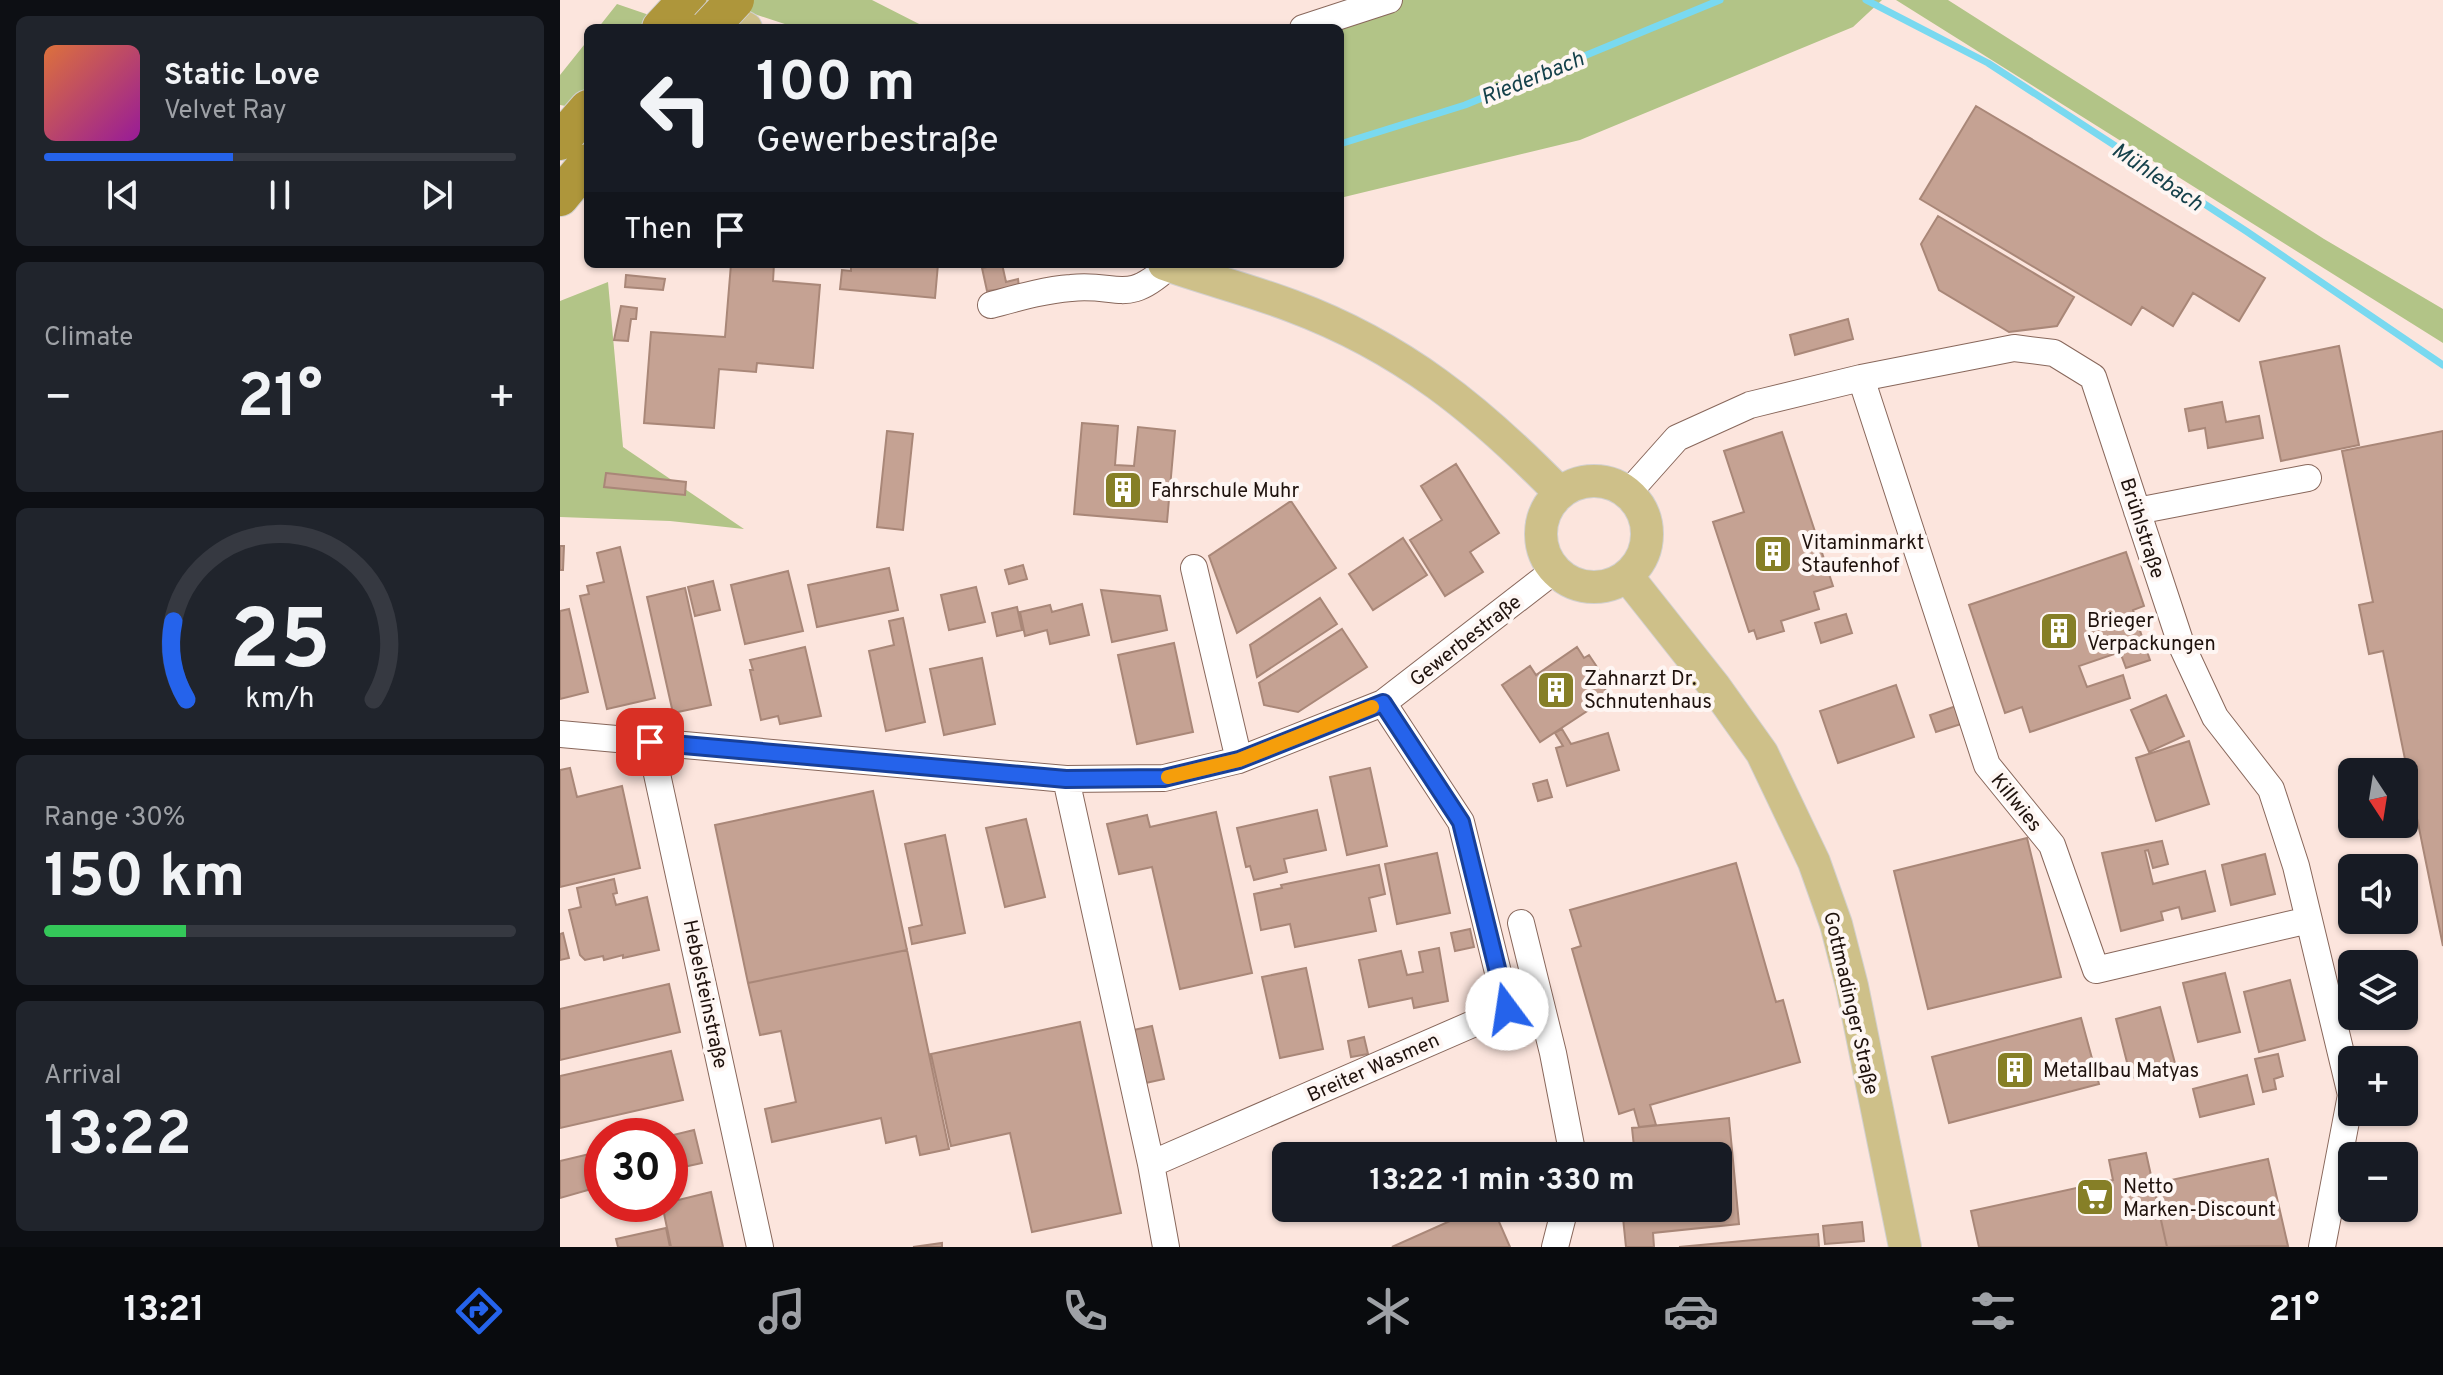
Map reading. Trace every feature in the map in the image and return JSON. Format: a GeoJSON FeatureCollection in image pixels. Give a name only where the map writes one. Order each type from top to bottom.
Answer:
{"type":"FeatureCollection","features":[{"type":"Feature","properties":{"kind":"highway"},"geometry":{"type":"LineString","coordinates":[[665,24],[688,0]]}},
{"type":"Feature","properties":{"kind":"highway"},"geometry":{"type":"LineString","coordinates":[[713,24],[735,0]]}},
{"type":"Feature","properties":{"kind":"highway"},"geometry":{"type":"LineString","coordinates":[[560,141],[584,114]]}},
{"type":"Feature","properties":{"kind":"highway"},"geometry":{"type":"LineString","coordinates":[[560,197],[584,168]]}},
{"type":"Feature","properties":{"kind":"main road"},"geometry":{"type":"LineString","coordinates":[[688,0],[738,24]]}},
{"type":"Feature","properties":{"kind":"main road"},"geometry":{"type":"LineString","coordinates":[[1175,268],[1293,306],[1345,328],[1393,355],[1455,395],[1487,421],[1560,493]]}},
{"type":"Feature","properties":{"kind":"main road"},"geometry":{"type":"LineString","coordinates":[[1594,481],[1612,484],[1628,493],[1646,519],[1648,535],[1638,565],[1611,585],[1593,588],[1575,584],[1555,570],[1547,560],[1541,543],[1541,524],[1548,507],[1560,493],[1576,484],[1594,481]]}},
{"type":"Feature","properties":{"kind":"main road","name":"Gottmadinger Straße"},"geometry":{"type":"LineString","coordinates":[[1627,576],[1715,687],[1762,753],[1814,862],[1836,924],[1852,986],[1905,1247]]}},
{"type":"Feature","properties":{"kind":"street"},"geometry":{"type":"LineString","coordinates":[[1315,24],[1389,0]]}},
{"type":"Feature","properties":{"kind":"street"},"geometry":{"type":"LineString","coordinates":[[991,305],[1072,287],[1137,290],[1152,282],[1164,268]]}},
{"type":"Feature","properties":{"kind":"street","name":"Brühlstraße"},"geometry":{"type":"LineString","coordinates":[[1628,493],[1677,438],[1750,405],[1861,378],[2014,348],[2054,353],[2093,377],[2181,644],[2215,717],[2271,789],[2296,866],[2351,1095],[2322,1247]]}},
{"type":"Feature","properties":{"kind":"street","name":"Killwies"},"geometry":{"type":"LineString","coordinates":[[1861,378],[1987,765],[2052,845],[2096,970],[2309,920]]}},
{"type":"Feature","properties":{"kind":"street"},"geometry":{"type":"LineString","coordinates":[[2137,511],[2308,478]]}},
{"type":"Feature","properties":{"kind":"street"},"geometry":{"type":"LineString","coordinates":[[1194,568],[1239,760]]}},
{"type":"Feature","properties":{"kind":"street","name":"Gewerbestraße"},"geometry":{"type":"LineString","coordinates":[[560,734],[1066,779],[1164,778],[1239,760],[1383,703],[1555,570]]}},
{"type":"Feature","properties":{"kind":"street","name":"Breiter Wasmen"},"geometry":{"type":"LineString","coordinates":[[1151,1164],[1507,1009],[1461,822],[1383,703]]}},
{"type":"Feature","properties":{"kind":"street","name":"Hebelsteinstraße"},"geometry":{"type":"LineString","coordinates":[[650,742],[760,1247]]}},
{"type":"Feature","properties":{"kind":"street"},"geometry":{"type":"LineString","coordinates":[[1066,779],[1151,1164],[1166,1247]]}},
{"type":"Feature","properties":{"kind":"street"},"geometry":{"type":"LineString","coordinates":[[1521,923],[1553,1053],[1570,1142]]}},
{"type":"Feature","properties":{"kind":"street"},"geometry":{"type":"LineString","coordinates":[[1555,1247],[1561,1222]]}},
{"type":"Feature","properties":{"kind":"green space"},"geometry":{"type":"Polygon","coordinates":[[[712,0],[872,0],[919,24],[785,24],[712,0]]]}},
{"type":"Feature","properties":{"kind":"green space"},"geometry":{"type":"Polygon","coordinates":[[[1389,0],[1882,0],[1853,27],[1580,140],[1344,197],[1344,26],[1389,0]]]}},
{"type":"Feature","properties":{"kind":"green space"},"geometry":{"type":"Polygon","coordinates":[[[1896,0],[1948,0],[2324,239],[2443,309],[2443,343],[1896,0]]]}},
{"type":"Feature","properties":{"kind":"green space"},"geometry":{"type":"Polygon","coordinates":[[[617,4],[675,24],[601,24],[617,4]]]}},
{"type":"Feature","properties":{"kind":"green space"},"geometry":{"type":"Polygon","coordinates":[[[584,45],[584,109],[560,105],[560,75],[584,45]]]}},
{"type":"Feature","properties":{"kind":"green space"},"geometry":{"type":"Polygon","coordinates":[[[608,282],[623,447],[744,529],[670,521],[560,517],[560,301],[608,282]]]}},
{"type":"Feature","properties":{"kind":"building"},"geometry":{"type":"Polygon","coordinates":[[[1976,106],[2265,278],[2239,321],[2193,293],[2173,326],[2142,307],[2131,325],[1920,199],[1976,106]]]}},
{"type":"Feature","properties":{"kind":"building"},"geometry":{"type":"Polygon","coordinates":[[[1938,216],[2074,297],[2057,326],[2009,332],[1939,290],[1921,244],[1938,216]]]}},
{"type":"Feature","properties":{"kind":"building"},"geometry":{"type":"Polygon","coordinates":[[[731,268],[774,268],[773,281],[820,285],[813,368],[757,363],[756,372],[719,369],[714,428],[644,423],[651,332],[725,337],[731,268]]]}},
{"type":"Feature","properties":{"kind":"building"},"geometry":{"type":"Polygon","coordinates":[[[851,268],[938,268],[935,298],[840,289],[842,270],[851,271],[851,268]]]}},
{"type":"Feature","properties":{"kind":"building"},"geometry":{"type":"Polygon","coordinates":[[[982,268],[1003,268],[1006,282],[1018,279],[1019,287],[987,291],[982,268]]]}},
{"type":"Feature","properties":{"kind":"building"},"geometry":{"type":"Polygon","coordinates":[[[626,275],[665,279],[663,290],[625,287],[626,275]]]}},
{"type":"Feature","properties":{"kind":"building"},"geometry":{"type":"Polygon","coordinates":[[[621,306],[637,308],[636,319],[631,319],[628,341],[614,340],[621,306]]]}},
{"type":"Feature","properties":{"kind":"building"},"geometry":{"type":"Polygon","coordinates":[[[1848,319],[1853,339],[1795,355],[1790,335],[1848,319]]]}},
{"type":"Feature","properties":{"kind":"building"},"geometry":{"type":"Polygon","coordinates":[[[2339,346],[2359,445],[2281,461],[2260,362],[2339,346]]]}},
{"type":"Feature","properties":{"kind":"building"},"geometry":{"type":"Polygon","coordinates":[[[2222,402],[2226,422],[2259,416],[2263,438],[2208,448],[2205,428],[2189,431],[2185,409],[2222,402]]]}},
{"type":"Feature","properties":{"kind":"building","name":"Fahrschule Muhr"},"geometry":{"type":"Polygon","coordinates":[[[1082,423],[1118,426],[1115,465],[1134,466],[1138,427],[1175,431],[1167,522],[1074,514],[1082,423]]]}},
{"type":"Feature","properties":{"kind":"building"},"geometry":{"type":"Polygon","coordinates":[[[887,431],[913,434],[903,530],[877,527],[887,431]]]}},
{"type":"Feature","properties":{"kind":"building"},"geometry":{"type":"Polygon","coordinates":[[[2443,431],[2443,946],[2418,823],[2418,758],[2405,758],[2383,651],[2369,654],[2359,605],[2373,602],[2342,451],[2443,431]]]}},
{"type":"Feature","properties":{"kind":"building","name":"Vitaminmarkt Staufenhof"},"geometry":{"type":"Polygon","coordinates":[[[1782,432],[1833,586],[1814,592],[1819,609],[1781,621],[1784,631],[1757,639],[1754,630],[1749,632],[1713,522],[1744,512],[1724,451],[1782,432]]]}},
{"type":"Feature","properties":{"kind":"building"},"geometry":{"type":"Polygon","coordinates":[[[1456,464],[1499,533],[1470,552],[1483,572],[1445,596],[1410,540],[1442,520],[1421,486],[1456,464]]]}},
{"type":"Feature","properties":{"kind":"building"},"geometry":{"type":"Polygon","coordinates":[[[606,473],[686,482],[685,495],[604,487],[606,473]]]}},
{"type":"Feature","properties":{"kind":"building"},"geometry":{"type":"Polygon","coordinates":[[[1291,501],[1336,568],[1237,633],[1209,556],[1291,501]]]}},
{"type":"Feature","properties":{"kind":"building"},"geometry":{"type":"Polygon","coordinates":[[[1403,538],[1427,575],[1373,610],[1349,574],[1403,538]]]}},
{"type":"Feature","properties":{"kind":"building"},"geometry":{"type":"Polygon","coordinates":[[[560,546],[564,546],[563,570],[560,570],[560,546]]]}},
{"type":"Feature","properties":{"kind":"building"},"geometry":{"type":"Polygon","coordinates":[[[620,547],[655,698],[607,709],[580,596],[589,594],[587,586],[604,582],[597,553],[620,547]]]}},
{"type":"Feature","properties":{"kind":"building","name":"Brieger Verpackungen"},"geometry":{"type":"Polygon","coordinates":[[[2126,552],[2144,606],[2133,610],[2150,660],[2126,668],[2120,652],[2079,666],[2087,687],[2123,675],[2130,698],[2030,732],[2022,707],[2005,713],[1969,605],[2126,552]]]}},
{"type":"Feature","properties":{"kind":"building"},"geometry":{"type":"Polygon","coordinates":[[[1023,565],[1027,579],[1009,584],[1005,570],[1023,565]]]}},
{"type":"Feature","properties":{"kind":"building"},"geometry":{"type":"Polygon","coordinates":[[[889,568],[898,610],[817,627],[808,585],[889,568]]]}},
{"type":"Feature","properties":{"kind":"building"},"geometry":{"type":"Polygon","coordinates":[[[788,571],[803,631],[745,644],[731,585],[788,571]]]}},
{"type":"Feature","properties":{"kind":"building"},"geometry":{"type":"Polygon","coordinates":[[[713,581],[720,610],[695,616],[688,587],[713,581]]]}},
{"type":"Feature","properties":{"kind":"building"},"geometry":{"type":"Polygon","coordinates":[[[976,587],[985,622],[949,630],[941,595],[976,587]]]}},
{"type":"Feature","properties":{"kind":"building"},"geometry":{"type":"Polygon","coordinates":[[[685,588],[711,705],[673,713],[647,597],[685,588]]]}},
{"type":"Feature","properties":{"kind":"building"},"geometry":{"type":"Polygon","coordinates":[[[1101,590],[1160,596],[1167,630],[1112,642],[1101,590]]]}},
{"type":"Feature","properties":{"kind":"building"},"geometry":{"type":"Polygon","coordinates":[[[1320,598],[1337,624],[1257,677],[1250,645],[1320,598]]]}},
{"type":"Feature","properties":{"kind":"building"},"geometry":{"type":"Polygon","coordinates":[[[1082,604],[1089,635],[1050,644],[1047,630],[1025,636],[1020,612],[1050,605],[1052,612],[1082,604]]]}},
{"type":"Feature","properties":{"kind":"building"},"geometry":{"type":"Polygon","coordinates":[[[1017,607],[1022,630],[997,636],[992,613],[1017,607]]]}},
{"type":"Feature","properties":{"kind":"building"},"geometry":{"type":"Polygon","coordinates":[[[569,609],[588,692],[560,699],[560,611],[569,609]]]}},
{"type":"Feature","properties":{"kind":"building"},"geometry":{"type":"Polygon","coordinates":[[[1846,614],[1852,633],[1821,643],[1815,623],[1846,614]]]}},
{"type":"Feature","properties":{"kind":"building"},"geometry":{"type":"Polygon","coordinates":[[[903,618],[925,722],[886,731],[869,651],[894,645],[889,621],[903,618]]]}},
{"type":"Feature","properties":{"kind":"building"},"geometry":{"type":"Polygon","coordinates":[[[1342,629],[1367,667],[1298,712],[1264,705],[1259,683],[1342,629]]]}},
{"type":"Feature","properties":{"kind":"building"},"geometry":{"type":"Polygon","coordinates":[[[1174,643],[1193,732],[1137,744],[1118,655],[1174,643]]]}},
{"type":"Feature","properties":{"kind":"building"},"geometry":{"type":"Polygon","coordinates":[[[805,647],[821,716],[780,724],[778,716],[761,720],[750,660],[805,647]]]}},
{"type":"Feature","properties":{"kind":"building","name":"Zahnarzt Dr. Schnutenhaus"},"geometry":{"type":"Polygon","coordinates":[[[1577,647],[1584,658],[1589,655],[1607,682],[1602,685],[1610,696],[1540,742],[1502,685],[1530,666],[1536,675],[1577,647]]]}},
{"type":"Feature","properties":{"kind":"building"},"geometry":{"type":"Polygon","coordinates":[[[982,658],[995,724],[944,735],[930,669],[982,658]]]}},
{"type":"Feature","properties":{"kind":"building"},"geometry":{"type":"Polygon","coordinates":[[[1896,685],[1914,737],[1838,763],[1820,711],[1896,685]]]}},
{"type":"Feature","properties":{"kind":"building"},"geometry":{"type":"Polygon","coordinates":[[[2166,695],[2184,736],[2149,752],[2131,710],[2166,695]]]}},
{"type":"Feature","properties":{"kind":"building"},"geometry":{"type":"Polygon","coordinates":[[[1956,706],[1961,724],[1936,732],[1930,715],[1956,706]]]}},
{"type":"Feature","properties":{"kind":"building"},"geometry":{"type":"Polygon","coordinates":[[[1562,729],[1571,744],[1608,733],[1619,770],[1567,786],[1556,748],[1563,746],[1555,733],[1562,729]]]}},
{"type":"Feature","properties":{"kind":"building"},"geometry":{"type":"Polygon","coordinates":[[[2189,741],[2209,804],[2156,821],[2136,758],[2189,741]]]}},
{"type":"Feature","properties":{"kind":"building"},"geometry":{"type":"Polygon","coordinates":[[[570,768],[577,797],[622,786],[640,868],[560,887],[560,770],[570,768]]]}},
{"type":"Feature","properties":{"kind":"building"},"geometry":{"type":"Polygon","coordinates":[[[1370,768],[1387,846],[1347,855],[1330,777],[1370,768]]]}},
{"type":"Feature","properties":{"kind":"building"},"geometry":{"type":"Polygon","coordinates":[[[1547,780],[1552,797],[1538,801],[1533,784],[1547,780]]]}},
{"type":"Feature","properties":{"kind":"building"},"geometry":{"type":"Polygon","coordinates":[[[873,791],[907,950],[748,983],[715,825],[873,791]]]}},
{"type":"Feature","properties":{"kind":"building"},"geometry":{"type":"Polygon","coordinates":[[[1317,810],[1326,850],[1284,859],[1287,872],[1254,880],[1250,866],[1246,867],[1237,828],[1317,810]]]}},
{"type":"Feature","properties":{"kind":"building"},"geometry":{"type":"Polygon","coordinates":[[[1216,812],[1252,973],[1180,989],[1152,867],[1119,874],[1107,824],[1147,815],[1150,827],[1216,812]]]}},
{"type":"Feature","properties":{"kind":"building"},"geometry":{"type":"Polygon","coordinates":[[[1026,819],[1045,897],[1005,907],[986,828],[1026,819]]]}},
{"type":"Feature","properties":{"kind":"building"},"geometry":{"type":"Polygon","coordinates":[[[945,835],[965,933],[912,944],[909,928],[922,925],[905,844],[945,835]]]}},
{"type":"Feature","properties":{"kind":"building"},"geometry":{"type":"Polygon","coordinates":[[[2027,838],[2061,977],[1928,1009],[1894,871],[2027,838]]]}},
{"type":"Feature","properties":{"kind":"building"},"geometry":{"type":"Polygon","coordinates":[[[2162,841],[2168,864],[2153,868],[2148,850],[2145,851],[2153,884],[2205,871],[2215,911],[2182,919],[2179,907],[2161,912],[2163,920],[2121,931],[2102,853],[2162,841]]]}},
{"type":"Feature","properties":{"kind":"building"},"geometry":{"type":"Polygon","coordinates":[[[1437,853],[1450,913],[1397,924],[1385,864],[1437,853]]]}},
{"type":"Feature","properties":{"kind":"building"},"geometry":{"type":"Polygon","coordinates":[[[2265,854],[2275,894],[2231,905],[2222,865],[2265,854]]]}},
{"type":"Feature","properties":{"kind":"building"},"geometry":{"type":"Polygon","coordinates":[[[1736,863],[1776,1002],[1783,1000],[1800,1062],[1650,1105],[1656,1125],[1639,1127],[1634,1109],[1619,1114],[1572,949],[1581,946],[1570,910],[1736,863]]]}},
{"type":"Feature","properties":{"kind":"building"},"geometry":{"type":"Polygon","coordinates":[[[1379,865],[1385,894],[1369,898],[1376,931],[1295,947],[1290,924],[1261,930],[1254,894],[1282,888],[1281,885],[1379,865]]]}},
{"type":"Feature","properties":{"kind":"building"},"geometry":{"type":"Polygon","coordinates":[[[614,879],[616,905],[647,897],[659,950],[623,958],[623,955],[604,960],[603,956],[585,960],[580,955],[569,910],[581,907],[577,888],[614,879]]]}},
{"type":"Feature","properties":{"kind":"building"},"geometry":{"type":"Polygon","coordinates":[[[1470,929],[1474,947],[1455,951],[1451,933],[1470,929]]]}},
{"type":"Feature","properties":{"kind":"building"},"geometry":{"type":"Polygon","coordinates":[[[563,933],[569,958],[560,960],[560,934],[563,933]]]}},
{"type":"Feature","properties":{"kind":"building"},"geometry":{"type":"Polygon","coordinates":[[[1439,948],[1448,1001],[1414,1008],[1412,998],[1369,1007],[1359,960],[1401,951],[1407,975],[1423,972],[1419,952],[1439,948]]]}},
{"type":"Feature","properties":{"kind":"building"},"geometry":{"type":"Polygon","coordinates":[[[907,950],[949,1149],[920,1155],[916,1136],[886,1143],[881,1118],[772,1142],[765,1109],[796,1102],[781,1031],[760,1035],[748,983],[907,950]]]}},
{"type":"Feature","properties":{"kind":"building"},"geometry":{"type":"Polygon","coordinates":[[[1306,968],[1323,1049],[1280,1058],[1262,977],[1306,968]]]}},
{"type":"Feature","properties":{"kind":"building"},"geometry":{"type":"Polygon","coordinates":[[[2225,973],[2240,1032],[2198,1042],[2183,983],[2225,973]]]}},
{"type":"Feature","properties":{"kind":"building"},"geometry":{"type":"Polygon","coordinates":[[[2290,980],[2305,1040],[2259,1052],[2244,992],[2290,980]]]}},
{"type":"Feature","properties":{"kind":"building"},"geometry":{"type":"Polygon","coordinates":[[[669,984],[680,1032],[560,1060],[560,1009],[669,984]]]}},
{"type":"Feature","properties":{"kind":"building"},"geometry":{"type":"Polygon","coordinates":[[[2160,1007],[2176,1067],[2131,1078],[2116,1019],[2160,1007]]]}},
{"type":"Feature","properties":{"kind":"building","name":"Metallbau Matyas"},"geometry":{"type":"Polygon","coordinates":[[[2081,1018],[2099,1084],[1949,1123],[1932,1057],[2081,1018]]]}},
{"type":"Feature","properties":{"kind":"building"},"geometry":{"type":"Polygon","coordinates":[[[1080,1022],[1121,1213],[1032,1232],[1010,1133],[951,1146],[931,1054],[1080,1022]]]}},
{"type":"Feature","properties":{"kind":"building"},"geometry":{"type":"Polygon","coordinates":[[[1152,1026],[1164,1079],[1141,1084],[1129,1031],[1152,1026]]]}},
{"type":"Feature","properties":{"kind":"building"},"geometry":{"type":"Polygon","coordinates":[[[1364,1037],[1368,1054],[1351,1057],[1348,1041],[1364,1037]]]}},
{"type":"Feature","properties":{"kind":"building"},"geometry":{"type":"Polygon","coordinates":[[[671,1051],[683,1100],[604,1118],[584,1118],[584,1123],[560,1128],[560,1076],[671,1051]]]}},
{"type":"Feature","properties":{"kind":"building"},"geometry":{"type":"Polygon","coordinates":[[[2278,1054],[2283,1076],[2274,1079],[2276,1089],[2263,1092],[2255,1059],[2278,1054]]]}},
{"type":"Feature","properties":{"kind":"building"},"geometry":{"type":"Polygon","coordinates":[[[2247,1075],[2254,1104],[2200,1117],[2193,1089],[2247,1075]]]}},
{"type":"Feature","properties":{"kind":"building"},"geometry":{"type":"Polygon","coordinates":[[[1729,1118],[1731,1142],[1634,1142],[1632,1128],[1729,1118]]]}},
{"type":"Feature","properties":{"kind":"building"},"geometry":{"type":"Polygon","coordinates":[[[694,1130],[702,1163],[688,1166],[688,1131],[694,1130]]]}},
{"type":"Feature","properties":{"kind":"building"},"geometry":{"type":"Polygon","coordinates":[[[1732,1150],[1739,1224],[1653,1233],[1654,1247],[1626,1247],[1623,1222],[1732,1222],[1732,1150]]]}},
{"type":"Feature","properties":{"kind":"building","name":"Netto Marken-Discount"},"geometry":{"type":"Polygon","coordinates":[[[2146,1153],[2167,1247],[1979,1247],[1971,1211],[2113,1180],[2109,1160],[2146,1153]]]}},
{"type":"Feature","properties":{"kind":"building"},"geometry":{"type":"Polygon","coordinates":[[[584,1155],[584,1191],[560,1198],[560,1161],[584,1155]]]}},
{"type":"Feature","properties":{"kind":"building"},"geometry":{"type":"Polygon","coordinates":[[[2268,1159],[2288,1246],[2167,1247],[2153,1184],[2268,1159]]]}},
{"type":"Feature","properties":{"kind":"building"},"geometry":{"type":"Polygon","coordinates":[[[711,1192],[723,1247],[671,1247],[666,1222],[688,1222],[688,1198],[711,1192]]]}},
{"type":"Feature","properties":{"kind":"building"},"geometry":{"type":"Polygon","coordinates":[[[1448,1222],[1499,1222],[1510,1247],[1392,1247],[1448,1222]]]}},
{"type":"Feature","properties":{"kind":"building"},"geometry":{"type":"Polygon","coordinates":[[[1862,1222],[1864,1241],[1825,1244],[1823,1226],[1862,1222]]]}},
{"type":"Feature","properties":{"kind":"building"},"geometry":{"type":"Polygon","coordinates":[[[666,1228],[670,1247],[618,1247],[616,1239],[666,1228]]]}},
{"type":"Feature","properties":{"kind":"building"},"geometry":{"type":"Polygon","coordinates":[[[1818,1234],[1819,1247],[1679,1247],[1818,1234]]]}},
{"type":"Feature","properties":{"kind":"building"},"geometry":{"type":"Polygon","coordinates":[[[942,1243],[942,1247],[913,1247],[942,1243]]]}},
{"type":"Feature","properties":{"kind":"waterway","name":"Riederbach"},"geometry":{"type":"LineString","coordinates":[[1344,143],[1465,105],[1720,0]]}},
{"type":"Feature","properties":{"kind":"waterway","name":"Mühlebach"},"geometry":{"type":"LineString","coordinates":[[1866,0],[1988,63],[2246,231],[2443,365]]}},
{"type":"Feature","properties":{"kind":"slow traffic"},"geometry":{"type":"LineString","coordinates":[[1168,777],[1239,760],[1372,707]]}},
{"type":"Feature","properties":{"kind":"place","name":"Fahrschule Muhr"},"geometry":{"type":"Point","coordinates":[1123,490]}},
{"type":"Feature","properties":{"kind":"place","name":"Vitaminmarkt Staufenhof"},"geometry":{"type":"Point","coordinates":[1773,554]}},
{"type":"Feature","properties":{"kind":"place","name":"Brieger Verpackungen"},"geometry":{"type":"Point","coordinates":[2059,631]}},
{"type":"Feature","properties":{"kind":"place","name":"Zahnarzt Dr. Schnutenhaus"},"geometry":{"type":"Point","coordinates":[1556,690]}},
{"type":"Feature","properties":{"kind":"place","name":"Metallbau Matyas"},"geometry":{"type":"Point","coordinates":[2015,1070]}},
{"type":"Feature","properties":{"kind":"place","name":"Netto Marken-Discount"},"geometry":{"type":"Point","coordinates":[2095,1197]}},
{"type":"Feature","properties":{"kind":"route"},"geometry":{"type":"LineString","coordinates":[[650,742],[1066,779],[1164,778],[1239,760],[1383,703],[1461,822],[1507,1009]]}}]}
